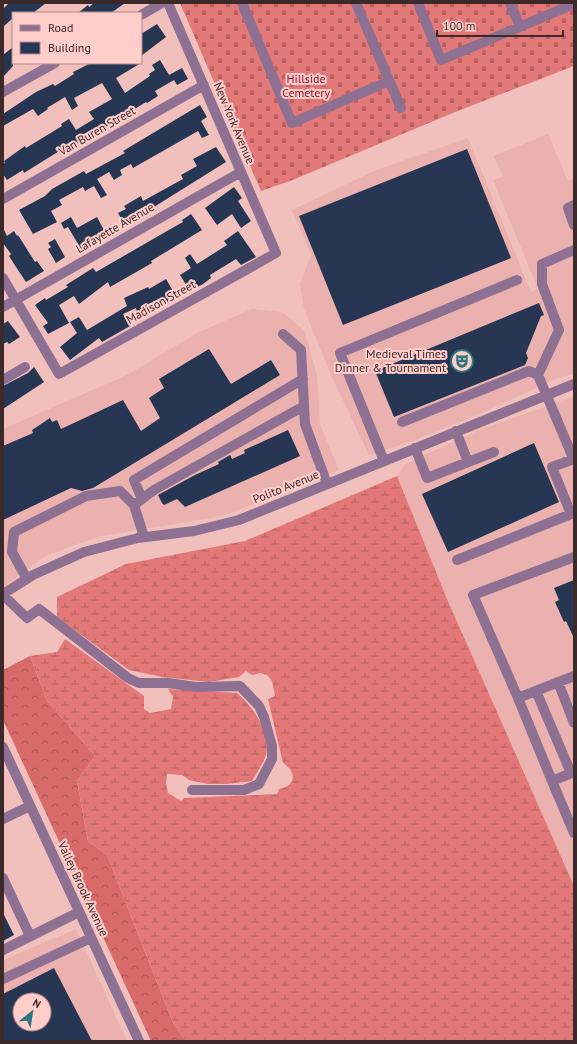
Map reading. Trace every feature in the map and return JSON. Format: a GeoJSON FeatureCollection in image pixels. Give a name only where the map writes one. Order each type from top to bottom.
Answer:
{"type":"FeatureCollection","features":[{"type":"Feature","properties":{"kind":"street"},"geometry":{"type":"LineString","coordinates":[[142,14],[162,3]]}},
{"type":"Feature","properties":{"kind":"street","name":"New York Avenue"},"geometry":{"type":"LineString","coordinates":[[168,3],[276,253]]}},
{"type":"Feature","properties":{"kind":"street"},"geometry":{"type":"LineString","coordinates":[[242,3],[292,124],[389,81]]}},
{"type":"Feature","properties":{"kind":"street"},"geometry":{"type":"LineString","coordinates":[[356,3],[401,108]]}},
{"type":"Feature","properties":{"kind":"street"},"geometry":{"type":"LineString","coordinates":[[418,3],[441,60],[574,4]]}},
{"type":"Feature","properties":{"kind":"street"},"geometry":{"type":"LineString","coordinates":[[510,3],[520,27]]}},
{"type":"Feature","properties":{"kind":"street"},"geometry":{"type":"LineString","coordinates":[[3,92],[53,64]]}},
{"type":"Feature","properties":{"kind":"street","name":"Van Buren Street"},"geometry":{"type":"LineString","coordinates":[[3,199],[204,85]]}},
{"type":"Feature","properties":{"kind":"street","name":"Lafayette Avenue"},"geometry":{"type":"LineString","coordinates":[[3,307],[241,172]]}},
{"type":"Feature","properties":{"kind":"street"},"geometry":{"type":"LineString","coordinates":[[574,205],[568,208],[574,225]]}},
{"type":"Feature","properties":{"kind":"street"},"geometry":{"type":"LineString","coordinates":[[538,375],[559,330],[542,284],[542,264],[574,250]]}},
{"type":"Feature","properties":{"kind":"street","name":"Madison Street"},"geometry":{"type":"LineString","coordinates":[[15,300],[59,374],[276,253]]}},
{"type":"Feature","properties":{"kind":"street"},"geometry":{"type":"LineString","coordinates":[[3,278],[15,300]]}},
{"type":"Feature","properties":{"kind":"street"},"geometry":{"type":"LineString","coordinates":[[384,461],[340,353],[517,280]]}},
{"type":"Feature","properties":{"kind":"street"},"geometry":{"type":"LineString","coordinates":[[283,334],[301,350],[305,424],[327,484]]}},
{"type":"Feature","properties":{"kind":"street"},"geometry":{"type":"LineString","coordinates":[[3,380],[25,367]]}},
{"type":"Feature","properties":{"kind":"street"},"geometry":{"type":"LineString","coordinates":[[402,422],[529,371],[538,375],[574,459],[552,467],[571,514],[457,560]]}},
{"type":"Feature","properties":{"kind":"street"},"geometry":{"type":"LineString","coordinates":[[144,537],[134,480],[303,379]]}},
{"type":"Feature","properties":{"kind":"street","name":"Polito Avenue"},"geometry":{"type":"LineString","coordinates":[[3,594],[58,562],[84,552],[111,544],[144,537],[215,527],[239,520],[574,384]]}},
{"type":"Feature","properties":{"kind":"street"},"geometry":{"type":"LineString","coordinates":[[138,502],[154,490],[304,406]]}},
{"type":"Feature","properties":{"kind":"street"},"geometry":{"type":"LineString","coordinates":[[456,431],[468,462]]}},
{"type":"Feature","properties":{"kind":"street"},"geometry":{"type":"LineString","coordinates":[[415,448],[427,478],[494,452]]}},
{"type":"Feature","properties":{"kind":"street"},"geometry":{"type":"LineString","coordinates":[[27,579],[12,552],[14,532],[86,496],[101,492],[120,491],[138,502]]}},
{"type":"Feature","properties":{"kind":"street"},"geometry":{"type":"LineString","coordinates":[[574,557],[473,595],[574,833]]}},
{"type":"Feature","properties":{"kind":"street"},"geometry":{"type":"LineString","coordinates":[[3,594],[27,618],[39,609],[128,678],[139,683],[168,683],[196,687],[240,686],[250,696],[259,706],[264,717],[272,746],[272,759],[259,784],[244,790],[192,790]]}},
{"type":"Feature","properties":{"kind":"street"},"geometry":{"type":"LineString","coordinates":[[518,698],[574,676]]}},
{"type":"Feature","properties":{"kind":"street"},"geometry":{"type":"LineString","coordinates":[[558,682],[574,723]]}},
{"type":"Feature","properties":{"kind":"street"},"geometry":{"type":"LineString","coordinates":[[536,691],[572,773],[552,781]]}},
{"type":"Feature","properties":{"kind":"street","name":"Valley Brook Avenue"},"geometry":{"type":"LineString","coordinates":[[3,747],[139,1041]]}},
{"type":"Feature","properties":{"kind":"street"},"geometry":{"type":"LineString","coordinates":[[3,818],[30,806]]}},
{"type":"Feature","properties":{"kind":"street"},"geometry":{"type":"LineString","coordinates":[[3,878],[30,936]]}},
{"type":"Feature","properties":{"kind":"street"},"geometry":{"type":"LineString","coordinates":[[3,950],[79,912]]}},
{"type":"Feature","properties":{"kind":"street"},"geometry":{"type":"LineString","coordinates":[[3,979],[91,938]]}},
{"type":"Feature","properties":{"kind":"shaded area"},"geometry":{"type":"Polygon","coordinates":[[[548,134],[568,181],[574,178],[574,374],[555,379],[491,409],[413,441],[369,455],[331,375],[304,309],[300,284],[311,255],[292,210],[376,170],[468,138],[531,292],[538,289],[493,180],[503,177],[494,156],[548,134]]]}},
{"type":"Feature","properties":{"kind":"shaded area"},"geometry":{"type":"Polygon","coordinates":[[[252,309],[282,312],[304,330],[317,375],[320,424],[339,470],[223,516],[102,536],[80,543],[46,556],[3,587],[3,429],[127,375],[197,333],[252,309]]]}},
{"type":"Feature","properties":{"kind":"shaded area"},"geometry":{"type":"Polygon","coordinates":[[[574,396],[574,886],[447,599],[397,476],[405,464],[477,431],[574,396]]]}},
{"type":"Feature","properties":{"kind":"shaded area"},"geometry":{"type":"Polygon","coordinates":[[[76,929],[127,1041],[3,1041],[3,960],[76,929]]]}},
{"type":"Feature","properties":{"kind":"green space","name":"Hillside Cemetery"},"geometry":{"type":"Polygon","coordinates":[[[180,3],[574,3],[574,66],[460,110],[290,181],[261,191],[180,3]]]}},
{"type":"Feature","properties":{"kind":"green space"},"geometry":{"type":"Polygon","coordinates":[[[397,476],[447,599],[574,886],[574,1041],[186,1041],[173,1023],[107,855],[88,841],[77,781],[95,756],[47,701],[30,656],[57,652],[65,639],[144,696],[144,709],[150,713],[171,709],[173,697],[168,689],[237,693],[254,711],[262,726],[267,742],[265,758],[252,781],[227,784],[208,784],[189,780],[182,775],[167,774],[166,783],[168,793],[181,801],[184,798],[277,794],[279,789],[289,785],[293,778],[291,770],[283,763],[268,699],[275,696],[272,681],[267,675],[260,673],[252,675],[246,671],[239,677],[209,682],[162,677],[129,670],[57,617],[57,597],[126,564],[245,541],[397,476]]]}},
{"type":"Feature","properties":{"kind":"green space"},"geometry":{"type":"Polygon","coordinates":[[[30,656],[47,701],[95,756],[77,781],[88,841],[107,855],[173,1023],[186,1041],[151,1041],[3,720],[3,670],[30,656]]]}},
{"type":"Feature","properties":{"kind":"building"},"geometry":{"type":"Polygon","coordinates":[[[9,3],[46,3],[34,12],[12,12],[12,19],[3,27],[3,9],[9,3]]]}},
{"type":"Feature","properties":{"kind":"building"},"geometry":{"type":"Polygon","coordinates":[[[94,3],[125,3],[112,12],[79,12],[88,5],[89,7],[94,3]]]}},
{"type":"Feature","properties":{"kind":"building"},"geometry":{"type":"Polygon","coordinates":[[[157,24],[166,37],[142,55],[142,33],[157,24]]]}},
{"type":"Feature","properties":{"kind":"building"},"geometry":{"type":"Polygon","coordinates":[[[12,48],[13,66],[3,77],[3,55],[12,48]]]}},
{"type":"Feature","properties":{"kind":"building"},"geometry":{"type":"Polygon","coordinates":[[[160,60],[169,75],[182,68],[188,79],[177,85],[174,80],[155,91],[158,96],[147,103],[146,102],[84,140],[73,145],[72,143],[24,173],[23,170],[7,180],[3,174],[4,161],[25,146],[26,148],[62,126],[61,124],[69,119],[76,130],[94,119],[89,112],[112,99],[102,83],[74,98],[78,106],[72,110],[65,97],[47,108],[48,109],[38,116],[33,109],[3,126],[3,114],[36,92],[53,84],[55,86],[74,74],[73,72],[89,64],[139,64],[116,78],[125,93],[150,76],[149,74],[155,70],[152,65],[160,60]]]}},
{"type":"Feature","properties":{"kind":"building"},"geometry":{"type":"Polygon","coordinates":[[[200,105],[207,117],[201,121],[209,135],[202,138],[198,131],[133,168],[131,164],[120,170],[122,175],[114,180],[109,172],[97,179],[107,195],[101,198],[94,186],[85,191],[83,187],[59,200],[62,205],[51,211],[57,222],[33,234],[19,210],[45,196],[52,189],[84,171],[86,174],[125,153],[123,151],[200,105]]]}},
{"type":"Feature","properties":{"kind":"building"},"geometry":{"type":"Polygon","coordinates":[[[216,147],[226,162],[125,225],[118,213],[126,209],[124,206],[141,196],[143,201],[183,179],[181,175],[197,166],[193,159],[216,147]]]}},
{"type":"Feature","properties":{"kind":"building"},"geometry":{"type":"Polygon","coordinates":[[[467,149],[511,258],[343,325],[299,216],[467,149]]]}},
{"type":"Feature","properties":{"kind":"building"},"geometry":{"type":"Polygon","coordinates":[[[234,187],[242,198],[238,201],[251,221],[241,228],[232,214],[217,225],[205,208],[234,187]]]}},
{"type":"Feature","properties":{"kind":"building"},"geometry":{"type":"Polygon","coordinates":[[[191,214],[202,230],[151,261],[152,263],[110,287],[108,282],[79,304],[74,296],[59,305],[69,323],[48,334],[43,326],[48,323],[35,305],[45,298],[46,300],[68,287],[66,285],[93,268],[96,272],[183,222],[182,220],[191,214]]]}},
{"type":"Feature","properties":{"kind":"building"},"geometry":{"type":"Polygon","coordinates":[[[71,217],[77,228],[97,217],[105,232],[90,240],[93,245],[88,249],[86,246],[81,249],[68,227],[64,229],[61,223],[71,217]]]}},
{"type":"Feature","properties":{"kind":"building"},"geometry":{"type":"Polygon","coordinates":[[[3,228],[7,236],[14,231],[17,236],[18,235],[35,262],[37,261],[44,271],[26,282],[9,256],[11,254],[3,243],[3,228]]]}},
{"type":"Feature","properties":{"kind":"building"},"geometry":{"type":"Polygon","coordinates":[[[238,231],[256,257],[241,265],[236,259],[210,275],[211,278],[190,291],[180,275],[191,268],[185,258],[190,254],[197,264],[227,245],[224,241],[238,231]]]}},
{"type":"Feature","properties":{"kind":"building"},"geometry":{"type":"Polygon","coordinates":[[[55,239],[65,257],[56,263],[48,249],[51,247],[48,243],[55,239]]]}},
{"type":"Feature","properties":{"kind":"building"},"geometry":{"type":"Polygon","coordinates":[[[166,279],[177,298],[163,306],[159,299],[142,307],[143,309],[137,312],[136,308],[123,314],[130,326],[102,342],[99,338],[70,360],[60,347],[77,333],[70,322],[79,317],[87,330],[127,306],[124,298],[148,287],[149,289],[166,279]]]}},
{"type":"Feature","properties":{"kind":"building","name":"Medieval Times Dinner & Tournament"},"geometry":{"type":"Polygon","coordinates":[[[539,303],[544,315],[541,316],[526,353],[528,358],[525,365],[394,417],[375,371],[539,303]]]}},
{"type":"Feature","properties":{"kind":"building"},"geometry":{"type":"Polygon","coordinates":[[[8,321],[20,337],[9,344],[7,342],[3,344],[3,324],[8,321]]]}},
{"type":"Feature","properties":{"kind":"building"},"geometry":{"type":"Polygon","coordinates":[[[209,349],[231,384],[271,360],[280,375],[93,488],[82,491],[71,488],[3,520],[3,446],[33,433],[32,430],[50,418],[52,422],[57,420],[61,429],[123,400],[141,431],[160,418],[149,398],[164,388],[159,379],[209,349]]]}},
{"type":"Feature","properties":{"kind":"building"},"geometry":{"type":"Polygon","coordinates":[[[34,367],[44,382],[3,409],[3,386],[28,373],[34,367]]]}},
{"type":"Feature","properties":{"kind":"building"},"geometry":{"type":"Polygon","coordinates":[[[288,430],[300,456],[185,507],[177,499],[164,505],[162,503],[158,495],[219,464],[218,462],[230,455],[232,459],[245,453],[244,450],[288,430]]]}},
{"type":"Feature","properties":{"kind":"building"},"geometry":{"type":"Polygon","coordinates":[[[534,443],[559,502],[448,552],[422,494],[534,443]]]}},
{"type":"Feature","properties":{"kind":"building"},"geometry":{"type":"Polygon","coordinates":[[[574,580],[574,638],[566,621],[564,622],[555,602],[559,600],[554,588],[574,580]]]}},
{"type":"Feature","properties":{"kind":"building"},"geometry":{"type":"Polygon","coordinates":[[[3,913],[14,935],[3,941],[3,913]]]}},
{"type":"Feature","properties":{"kind":"building"},"geometry":{"type":"Polygon","coordinates":[[[54,968],[92,1041],[3,1041],[3,994],[54,968]]]}},
{"type":"Feature","properties":{"kind":"place","name":"Medieval Times Dinner & Tournament"},"geometry":{"type":"Point","coordinates":[462,361]}}]}
